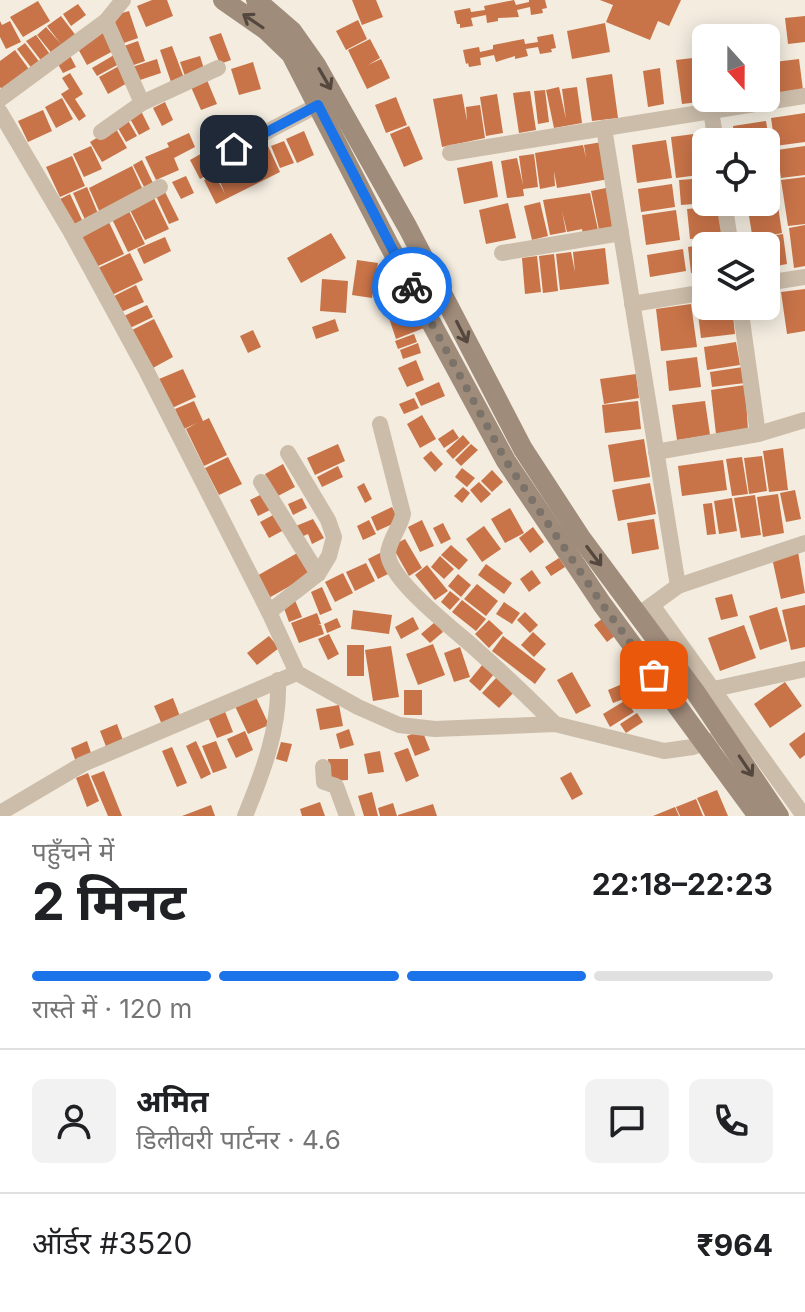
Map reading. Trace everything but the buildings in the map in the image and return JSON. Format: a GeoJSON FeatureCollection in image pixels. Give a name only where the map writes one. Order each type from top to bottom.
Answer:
{"type":"FeatureCollection","features":[{"type":"Feature","properties":{"kind":"street"},"geometry":{"type":"LineString","coordinates":[[0,99],[106,21],[123,0]]}},
{"type":"Feature","properties":{"kind":"street"},"geometry":{"type":"LineString","coordinates":[[223,0],[280,42],[297,66],[498,448],[620,629],[779,816]]}},
{"type":"Feature","properties":{"kind":"street"},"geometry":{"type":"LineString","coordinates":[[256,0],[292,31],[316,65],[408,228],[523,449],[581,538],[646,610],[804,816]]}},
{"type":"Feature","properties":{"kind":"street"},"geometry":{"type":"LineString","coordinates":[[106,21],[142,103]]}},
{"type":"Feature","properties":{"kind":"street"},"geometry":{"type":"LineString","coordinates":[[101,132],[142,103],[218,68]]}},
{"type":"Feature","properties":{"kind":"street"},"geometry":{"type":"LineString","coordinates":[[780,100],[805,96]]}},
{"type":"Feature","properties":{"kind":"street"},"geometry":{"type":"LineString","coordinates":[[234,149],[318,105]]}},
{"type":"Feature","properties":{"kind":"street"},"geometry":{"type":"LineString","coordinates":[[0,112],[72,234],[147,372],[297,673],[358,707],[399,725],[435,729],[555,724],[664,751],[716,740]]}},
{"type":"Feature","properties":{"kind":"street"},"geometry":{"type":"LineString","coordinates":[[450,153],[705,112]]}},
{"type":"Feature","properties":{"kind":"street"},"geometry":{"type":"LineString","coordinates":[[604,128],[678,586]]}},
{"type":"Feature","properties":{"kind":"street"},"geometry":{"type":"LineString","coordinates":[[72,234],[160,187]]}},
{"type":"Feature","properties":{"kind":"street"},"geometry":{"type":"LineString","coordinates":[[502,253],[621,233]]}},
{"type":"Feature","properties":{"kind":"street"},"geometry":{"type":"LineString","coordinates":[[780,281],[805,277]]}},
{"type":"Feature","properties":{"kind":"street"},"geometry":{"type":"LineString","coordinates":[[632,304],[692,294]]}},
{"type":"Feature","properties":{"kind":"street"},"geometry":{"type":"LineString","coordinates":[[742,320],[758,434]]}},
{"type":"Feature","properties":{"kind":"street"},"geometry":{"type":"LineString","coordinates":[[656,452],[758,434],[805,420]]}},
{"type":"Feature","properties":{"kind":"street"},"geometry":{"type":"LineString","coordinates":[[380,424],[403,514],[401,526],[389,549],[390,560],[403,580],[439,618],[477,649],[555,724]]}},
{"type":"Feature","properties":{"kind":"street"},"geometry":{"type":"LineString","coordinates":[[269,612],[318,574],[329,556],[334,537],[328,520],[288,453]]}},
{"type":"Feature","properties":{"kind":"street"},"geometry":{"type":"LineString","coordinates":[[261,482],[318,574]]}},
{"type":"Feature","properties":{"kind":"street"},"geometry":{"type":"LineString","coordinates":[[620,629],[678,586],[805,543]]}},
{"type":"Feature","properties":{"kind":"street"},"geometry":{"type":"LineString","coordinates":[[706,691],[805,669]]}},
{"type":"Feature","properties":{"kind":"street"},"geometry":{"type":"LineString","coordinates":[[0,813],[83,764],[297,673]]}},
{"type":"Feature","properties":{"kind":"street"},"geometry":{"type":"LineString","coordinates":[[245,816],[267,762],[279,705],[278,680]]}},
{"type":"Feature","properties":{"kind":"street"},"geometry":{"type":"LineString","coordinates":[[706,691],[716,740],[758,816]]}},
{"type":"Feature","properties":{"kind":"street"},"geometry":{"type":"LineString","coordinates":[[323,767],[324,782],[336,786],[347,816]]}},
{"type":"Feature","properties":{"kind":"way so far"},"geometry":{"type":"LineString","coordinates":[[412,287],[506,461],[654,675]]}},
{"type":"Feature","properties":{"kind":"route"},"geometry":{"type":"LineString","coordinates":[[234,149],[318,105],[412,287]]}}]}
